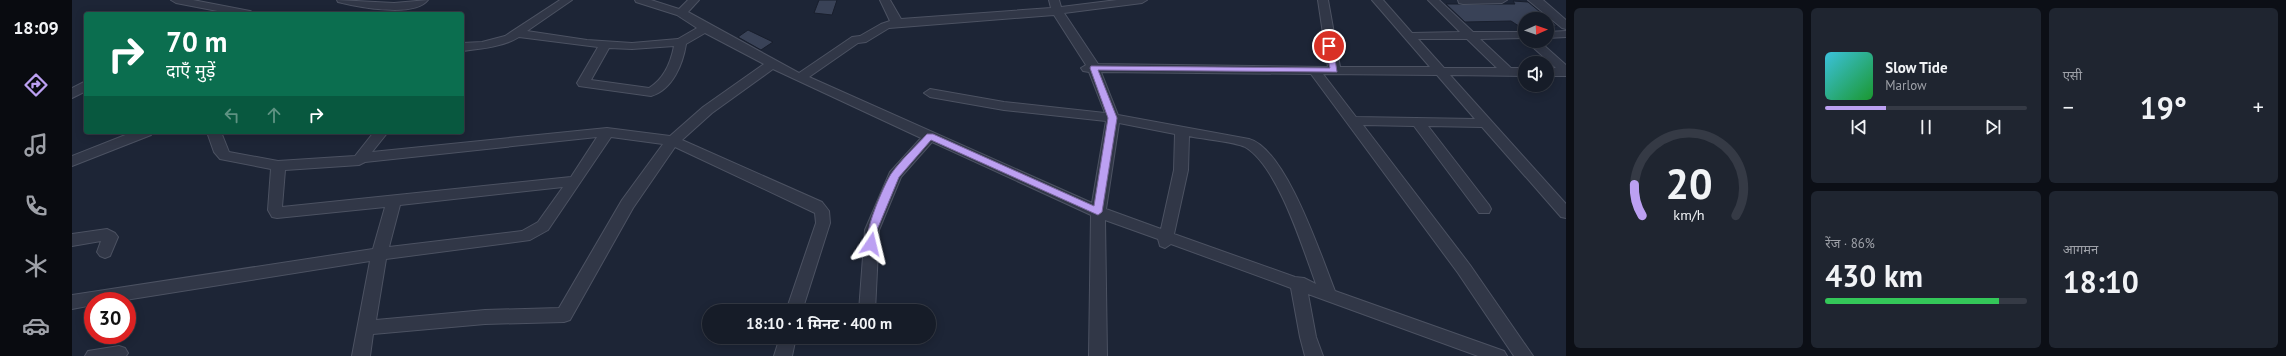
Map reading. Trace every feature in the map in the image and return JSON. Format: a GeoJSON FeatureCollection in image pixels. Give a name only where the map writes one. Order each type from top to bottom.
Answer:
{"type":"FeatureCollection","features":[{"type":"Feature","properties":{"kind":"street"},"geometry":{"type":"LineString","coordinates":[[176,0],[239,12]]}},
{"type":"Feature","properties":{"kind":"street"},"geometry":{"type":"LineString","coordinates":[[342,0],[402,7],[416,4],[423,0]]}},
{"type":"Feature","properties":{"kind":"street"},"geometry":{"type":"LineString","coordinates":[[464,47],[492,43],[509,38],[567,0]]}},
{"type":"Feature","properties":{"kind":"street"},"geometry":{"type":"LineString","coordinates":[[640,0],[681,13],[705,28],[800,78],[1098,212],[1166,240],[1298,283],[1498,356]]}},
{"type":"Feature","properties":{"kind":"street"},"geometry":{"type":"LineString","coordinates":[[681,13],[694,0]]}},
{"type":"Feature","properties":{"kind":"street"},"geometry":{"type":"LineString","coordinates":[[885,0],[897,23]]}},
{"type":"Feature","properties":{"kind":"street"},"geometry":{"type":"LineString","coordinates":[[800,78],[856,38],[862,40],[885,26],[897,23],[1055,5],[1142,0]]}},
{"type":"Feature","properties":{"kind":"street"},"geometry":{"type":"LineString","coordinates":[[1323,0],[1331,59],[1335,70]]}},
{"type":"Feature","properties":{"kind":"street"},"geometry":{"type":"LineString","coordinates":[[1377,0],[1566,213]]}},
{"type":"Feature","properties":{"kind":"street"},"geometry":{"type":"LineString","coordinates":[[1433,0],[1508,72]]}},
{"type":"Feature","properties":{"kind":"street"},"geometry":{"type":"LineString","coordinates":[[1463,2],[1502,0]]}},
{"type":"Feature","properties":{"kind":"street"},"geometry":{"type":"LineString","coordinates":[[1533,0],[1540,2],[1566,26]]}},
{"type":"Feature","properties":{"kind":"street"},"geometry":{"type":"LineString","coordinates":[[1055,5],[1090,68],[1113,118],[1098,212],[1098,356]]}},
{"type":"Feature","properties":{"kind":"street"},"geometry":{"type":"LineString","coordinates":[[516,34],[632,46],[681,42],[705,28]]}},
{"type":"Feature","properties":{"kind":"street"},"geometry":{"type":"LineString","coordinates":[[1554,35],[1566,34]]}},
{"type":"Feature","properties":{"kind":"street"},"geometry":{"type":"LineString","coordinates":[[1410,36],[1518,35]]}},
{"type":"Feature","properties":{"kind":"street"},"geometry":{"type":"LineString","coordinates":[[606,44],[583,83],[651,92],[658,89],[672,69],[678,58],[681,42]]}},
{"type":"Feature","properties":{"kind":"street"},"geometry":{"type":"LineString","coordinates":[[1540,48],[1566,72]]}},
{"type":"Feature","properties":{"kind":"street"},"geometry":{"type":"LineString","coordinates":[[366,328],[485,317],[564,315],[628,202],[673,141],[701,116],[773,63]]}},
{"type":"Feature","properties":{"kind":"street"},"geometry":{"type":"LineString","coordinates":[[1090,68],[1440,70],[1518,72]]}},
{"type":"Feature","properties":{"kind":"street"},"geometry":{"type":"LineString","coordinates":[[1314,70],[1464,269],[1524,356]]}},
{"type":"Feature","properties":{"kind":"street"},"geometry":{"type":"LineString","coordinates":[[1554,72],[1566,72]]}},
{"type":"Feature","properties":{"kind":"street"},"geometry":{"type":"LineString","coordinates":[[72,94],[84,86]]}},
{"type":"Feature","properties":{"kind":"street"},"geometry":{"type":"LineString","coordinates":[[930,93],[1004,106],[1113,118],[1182,132],[1249,143],[1258,149],[1283,182],[1328,294]]}},
{"type":"Feature","properties":{"kind":"street"},"geometry":{"type":"LineString","coordinates":[[1353,121],[1487,123]]}},
{"type":"Feature","properties":{"kind":"street"},"geometry":{"type":"LineString","coordinates":[[1418,122],[1484,210]]}},
{"type":"Feature","properties":{"kind":"street"},"geometry":{"type":"LineString","coordinates":[[72,302],[379,254],[525,236],[543,226],[607,132]]}},
{"type":"Feature","properties":{"kind":"street"},"geometry":{"type":"LineString","coordinates":[[362,158],[607,132],[673,141],[817,206],[822,211],[823,223],[796,304]]}},
{"type":"Feature","properties":{"kind":"street"},"geometry":{"type":"LineString","coordinates":[[1166,240],[1181,170],[1182,132]]}},
{"type":"Feature","properties":{"kind":"street"},"geometry":{"type":"LineString","coordinates":[[72,161],[141,134]]}},
{"type":"Feature","properties":{"kind":"street"},"geometry":{"type":"LineString","coordinates":[[215,134],[221,152],[225,156],[278,166],[355,162],[362,158],[380,134]]}},
{"type":"Feature","properties":{"kind":"street"},"geometry":{"type":"LineString","coordinates":[[867,304],[872,230],[895,175],[930,136]]}},
{"type":"Feature","properties":{"kind":"street"},"geometry":{"type":"LineString","coordinates":[[278,166],[275,210],[277,213],[575,181]]}},
{"type":"Feature","properties":{"kind":"street"},"geometry":{"type":"LineString","coordinates":[[362,356],[379,254],[394,201]]}},
{"type":"Feature","properties":{"kind":"street"},"geometry":{"type":"LineString","coordinates":[[72,240],[108,235],[110,237],[105,252]]}},
{"type":"Feature","properties":{"kind":"street"},"geometry":{"type":"LineString","coordinates":[[1298,283],[1308,337],[1314,356]]}},
{"type":"Feature","properties":{"kind":"street"},"geometry":{"type":"LineString","coordinates":[[783,356],[786,344]]}},
{"type":"Feature","properties":{"kind":"street"},"geometry":{"type":"LineString","coordinates":[[94,356],[119,353]]}},
{"type":"Feature","properties":{"kind":"building"},"geometry":{"type":"Polygon","coordinates":[[[819,0],[837,0],[832,15],[814,13],[819,0]]]}},
{"type":"Feature","properties":{"kind":"building"},"geometry":{"type":"Polygon","coordinates":[[[1513,1],[1528,2],[1540,12],[1518,12],[1518,26],[1511,21],[1465,22],[1446,4],[1515,4],[1513,1]]]}},
{"type":"Feature","properties":{"kind":"building"},"geometry":{"type":"Polygon","coordinates":[[[748,30],[773,42],[761,50],[738,37],[748,30]]]}},
{"type":"Feature","properties":{"kind":"route"},"geometry":{"type":"LineString","coordinates":[[871,244],[872,230],[895,175],[930,136],[1098,212],[1113,118],[1094,68],[1335,70],[1331,59],[1329,46]]}}]}
